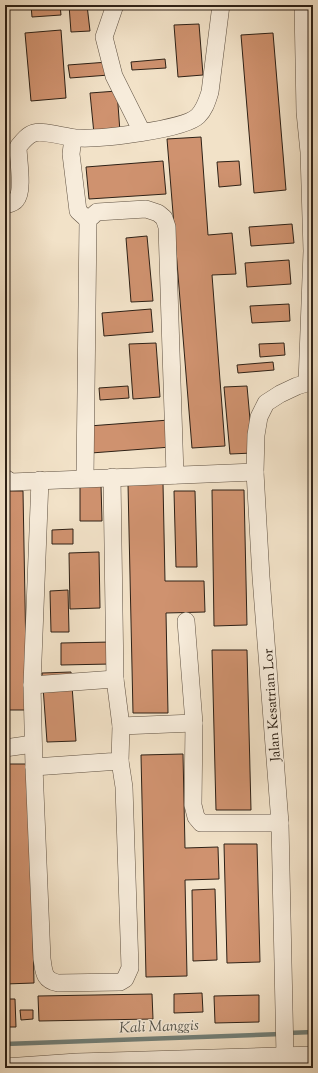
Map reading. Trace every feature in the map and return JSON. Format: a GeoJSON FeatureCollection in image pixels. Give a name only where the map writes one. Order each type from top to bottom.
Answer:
{"type":"FeatureCollection","features":[{"type":"Feature","properties":{"kind":"street"},"geometry":{"type":"LineString","coordinates":[[115,5],[104,37],[114,76],[142,132]]}},
{"type":"Feature","properties":{"kind":"street"},"geometry":{"type":"LineString","coordinates":[[5,205],[14,203],[19,196],[18,146],[24,139],[34,133],[73,138],[114,137],[183,125],[197,117],[206,105],[210,92],[221,5]]}},
{"type":"Feature","properties":{"kind":"street"},"geometry":{"type":"LineString","coordinates":[[303,5],[311,152],[312,251],[310,383]]}},
{"type":"Feature","properties":{"kind":"street"},"geometry":{"type":"LineString","coordinates":[[73,138],[71,154],[78,211],[88,220]]}},
{"type":"Feature","properties":{"kind":"street"},"geometry":{"type":"LineString","coordinates":[[85,478],[88,220],[97,212],[146,209],[158,213],[164,218],[168,226],[175,475]]}},
{"type":"Feature","properties":{"kind":"street","name":"Jalan Kesatrian Lor"},"geometry":{"type":"LineString","coordinates":[[285,1056],[280,823],[261,577],[255,472],[256,435],[258,417],[266,404],[280,394],[297,386],[310,383]]}},
{"type":"Feature","properties":{"kind":"street"},"geometry":{"type":"LineString","coordinates":[[5,478],[11,482],[255,472]]}},
{"type":"Feature","properties":{"kind":"street"},"geometry":{"type":"LineString","coordinates":[[40,480],[32,685],[42,959],[46,977],[51,982],[120,982],[125,979],[130,968],[124,787],[120,761],[121,726],[115,679],[112,477]]}},
{"type":"Feature","properties":{"kind":"street"},"geometry":{"type":"LineString","coordinates":[[186,621],[194,723],[193,805],[196,817],[201,823],[280,823]]}},
{"type":"Feature","properties":{"kind":"street"},"geometry":{"type":"LineString","coordinates":[[32,685],[115,679]]}},
{"type":"Feature","properties":{"kind":"street"},"geometry":{"type":"LineString","coordinates":[[121,726],[194,723]]}},
{"type":"Feature","properties":{"kind":"street"},"geometry":{"type":"LineString","coordinates":[[5,748],[33,744]]}},
{"type":"Feature","properties":{"kind":"street"},"geometry":{"type":"LineString","coordinates":[[34,767],[120,761]]}},
{"type":"Feature","properties":{"kind":"street"},"geometry":{"type":"LineString","coordinates":[[5,1067],[77,1062],[156,1064],[313,1055]]}},
{"type":"Feature","properties":{"kind":"building"},"geometry":{"type":"Polygon","coordinates":[[[31,5],[60,5],[61,15],[32,17],[31,5]]]}},
{"type":"Feature","properties":{"kind":"building"},"geometry":{"type":"Polygon","coordinates":[[[69,5],[87,5],[90,31],[71,32],[69,5]]]}},
{"type":"Feature","properties":{"kind":"building"},"geometry":{"type":"Polygon","coordinates":[[[199,24],[203,75],[178,77],[174,25],[199,24]]]}},
{"type":"Feature","properties":{"kind":"building"},"geometry":{"type":"Polygon","coordinates":[[[61,30],[66,98],[31,101],[25,33],[61,30]]]}},
{"type":"Feature","properties":{"kind":"building"},"geometry":{"type":"Polygon","coordinates":[[[273,33],[286,190],[254,193],[241,35],[273,33]]]}},
{"type":"Feature","properties":{"kind":"building"},"geometry":{"type":"Polygon","coordinates":[[[165,59],[166,68],[132,70],[131,62],[165,59]]]}},
{"type":"Feature","properties":{"kind":"building"},"geometry":{"type":"Polygon","coordinates":[[[108,62],[109,75],[70,78],[68,65],[108,62]]]}},
{"type":"Feature","properties":{"kind":"building"},"geometry":{"type":"Polygon","coordinates":[[[117,91],[120,132],[94,134],[90,93],[117,91]]]}},
{"type":"Feature","properties":{"kind":"building"},"geometry":{"type":"Polygon","coordinates":[[[201,137],[208,235],[232,233],[236,274],[212,275],[225,446],[192,448],[167,139],[201,137]]]}},
{"type":"Feature","properties":{"kind":"building"},"geometry":{"type":"Polygon","coordinates":[[[163,161],[166,194],[89,199],[86,167],[163,161]]]}},
{"type":"Feature","properties":{"kind":"building"},"geometry":{"type":"Polygon","coordinates":[[[239,161],[241,185],[219,187],[217,162],[239,161]]]}},
{"type":"Feature","properties":{"kind":"building"},"geometry":{"type":"Polygon","coordinates":[[[292,224],[294,243],[251,246],[249,227],[292,224]]]}},
{"type":"Feature","properties":{"kind":"building"},"geometry":{"type":"Polygon","coordinates":[[[147,236],[153,301],[131,302],[126,238],[147,236]]]}},
{"type":"Feature","properties":{"kind":"building"},"geometry":{"type":"Polygon","coordinates":[[[289,260],[291,284],[247,287],[245,263],[289,260]]]}},
{"type":"Feature","properties":{"kind":"building"},"geometry":{"type":"Polygon","coordinates":[[[289,304],[290,321],[252,323],[250,306],[289,304]]]}},
{"type":"Feature","properties":{"kind":"building"},"geometry":{"type":"Polygon","coordinates":[[[151,309],[153,332],[104,336],[102,313],[151,309]]]}},
{"type":"Feature","properties":{"kind":"building"},"geometry":{"type":"Polygon","coordinates":[[[156,343],[160,397],[133,399],[129,344],[156,343]]]}},
{"type":"Feature","properties":{"kind":"building"},"geometry":{"type":"Polygon","coordinates":[[[284,343],[285,355],[260,357],[259,344],[284,343]]]}},
{"type":"Feature","properties":{"kind":"building"},"geometry":{"type":"Polygon","coordinates":[[[273,362],[274,370],[238,373],[237,365],[273,362]]]}},
{"type":"Feature","properties":{"kind":"building"},"geometry":{"type":"Polygon","coordinates":[[[128,386],[129,398],[100,400],[99,388],[128,386]]]}},
{"type":"Feature","properties":{"kind":"building"},"geometry":{"type":"Polygon","coordinates":[[[247,386],[253,453],[230,454],[224,387],[247,386]]]}},
{"type":"Feature","properties":{"kind":"building"},"geometry":{"type":"Polygon","coordinates":[[[169,420],[171,447],[91,453],[89,426],[169,420]]]}},
{"type":"Feature","properties":{"kind":"building"},"geometry":{"type":"Polygon","coordinates":[[[163,483],[165,581],[204,581],[205,612],[166,613],[168,713],[133,713],[128,484],[163,483]]]}},
{"type":"Feature","properties":{"kind":"building"},"geometry":{"type":"Polygon","coordinates":[[[101,485],[102,521],[80,521],[80,486],[101,485]]]}},
{"type":"Feature","properties":{"kind":"building"},"geometry":{"type":"Polygon","coordinates":[[[212,490],[244,490],[247,625],[214,626],[212,490]]]}},
{"type":"Feature","properties":{"kind":"building"},"geometry":{"type":"Polygon","coordinates":[[[5,491],[23,491],[27,710],[5,710],[5,491]]]}},
{"type":"Feature","properties":{"kind":"building"},"geometry":{"type":"Polygon","coordinates":[[[174,491],[195,491],[197,567],[176,567],[174,491]]]}},
{"type":"Feature","properties":{"kind":"building"},"geometry":{"type":"Polygon","coordinates":[[[73,529],[73,544],[52,544],[52,530],[73,529]]]}},
{"type":"Feature","properties":{"kind":"building"},"geometry":{"type":"Polygon","coordinates":[[[99,552],[100,608],[70,609],[69,553],[99,552]]]}},
{"type":"Feature","properties":{"kind":"building"},"geometry":{"type":"Polygon","coordinates":[[[68,590],[69,632],[51,632],[50,591],[68,590]]]}},
{"type":"Feature","properties":{"kind":"building"},"geometry":{"type":"Polygon","coordinates":[[[111,642],[111,664],[61,665],[61,643],[111,642]]]}},
{"type":"Feature","properties":{"kind":"building"},"geometry":{"type":"Polygon","coordinates":[[[212,650],[247,650],[251,810],[216,810],[212,650]]]}},
{"type":"Feature","properties":{"kind":"building"},"geometry":{"type":"Polygon","coordinates":[[[71,672],[76,741],[47,742],[42,673],[71,672]]]}},
{"type":"Feature","properties":{"kind":"building"},"geometry":{"type":"Polygon","coordinates":[[[183,754],[185,848],[218,847],[219,879],[185,880],[187,976],[146,977],[141,755],[183,754]]]}},
{"type":"Feature","properties":{"kind":"building"},"geometry":{"type":"Polygon","coordinates":[[[5,764],[29,764],[34,983],[5,984],[5,764]]]}},
{"type":"Feature","properties":{"kind":"building"},"geometry":{"type":"Polygon","coordinates":[[[224,844],[257,844],[260,962],[227,963],[224,844]]]}},
{"type":"Feature","properties":{"kind":"building"},"geometry":{"type":"Polygon","coordinates":[[[215,889],[217,960],[193,961],[192,890],[215,889]]]}},
{"type":"Feature","properties":{"kind":"building"},"geometry":{"type":"Polygon","coordinates":[[[202,993],[203,1012],[174,1013],[174,994],[202,993]]]}},
{"type":"Feature","properties":{"kind":"building"},"geometry":{"type":"Polygon","coordinates":[[[152,994],[153,1019],[39,1021],[38,996],[152,994]]]}},
{"type":"Feature","properties":{"kind":"building"},"geometry":{"type":"Polygon","coordinates":[[[259,995],[259,1022],[215,1023],[214,996],[259,995]]]}},
{"type":"Feature","properties":{"kind":"building"},"geometry":{"type":"Polygon","coordinates":[[[5,999],[15,999],[16,1027],[5,1027],[5,999]]]}},
{"type":"Feature","properties":{"kind":"building"},"geometry":{"type":"Polygon","coordinates":[[[20,1010],[33,1010],[33,1019],[21,1020],[20,1010]]]}},
{"type":"Feature","properties":{"kind":"waterway","name":"Kali Manggis"},"geometry":{"type":"LineString","coordinates":[[288,1033],[313,1032]]}},
{"type":"Feature","properties":{"kind":"waterway","name":"Kali Manggis"},"geometry":{"type":"LineString","coordinates":[[5,1044],[281,1034]]}}]}
